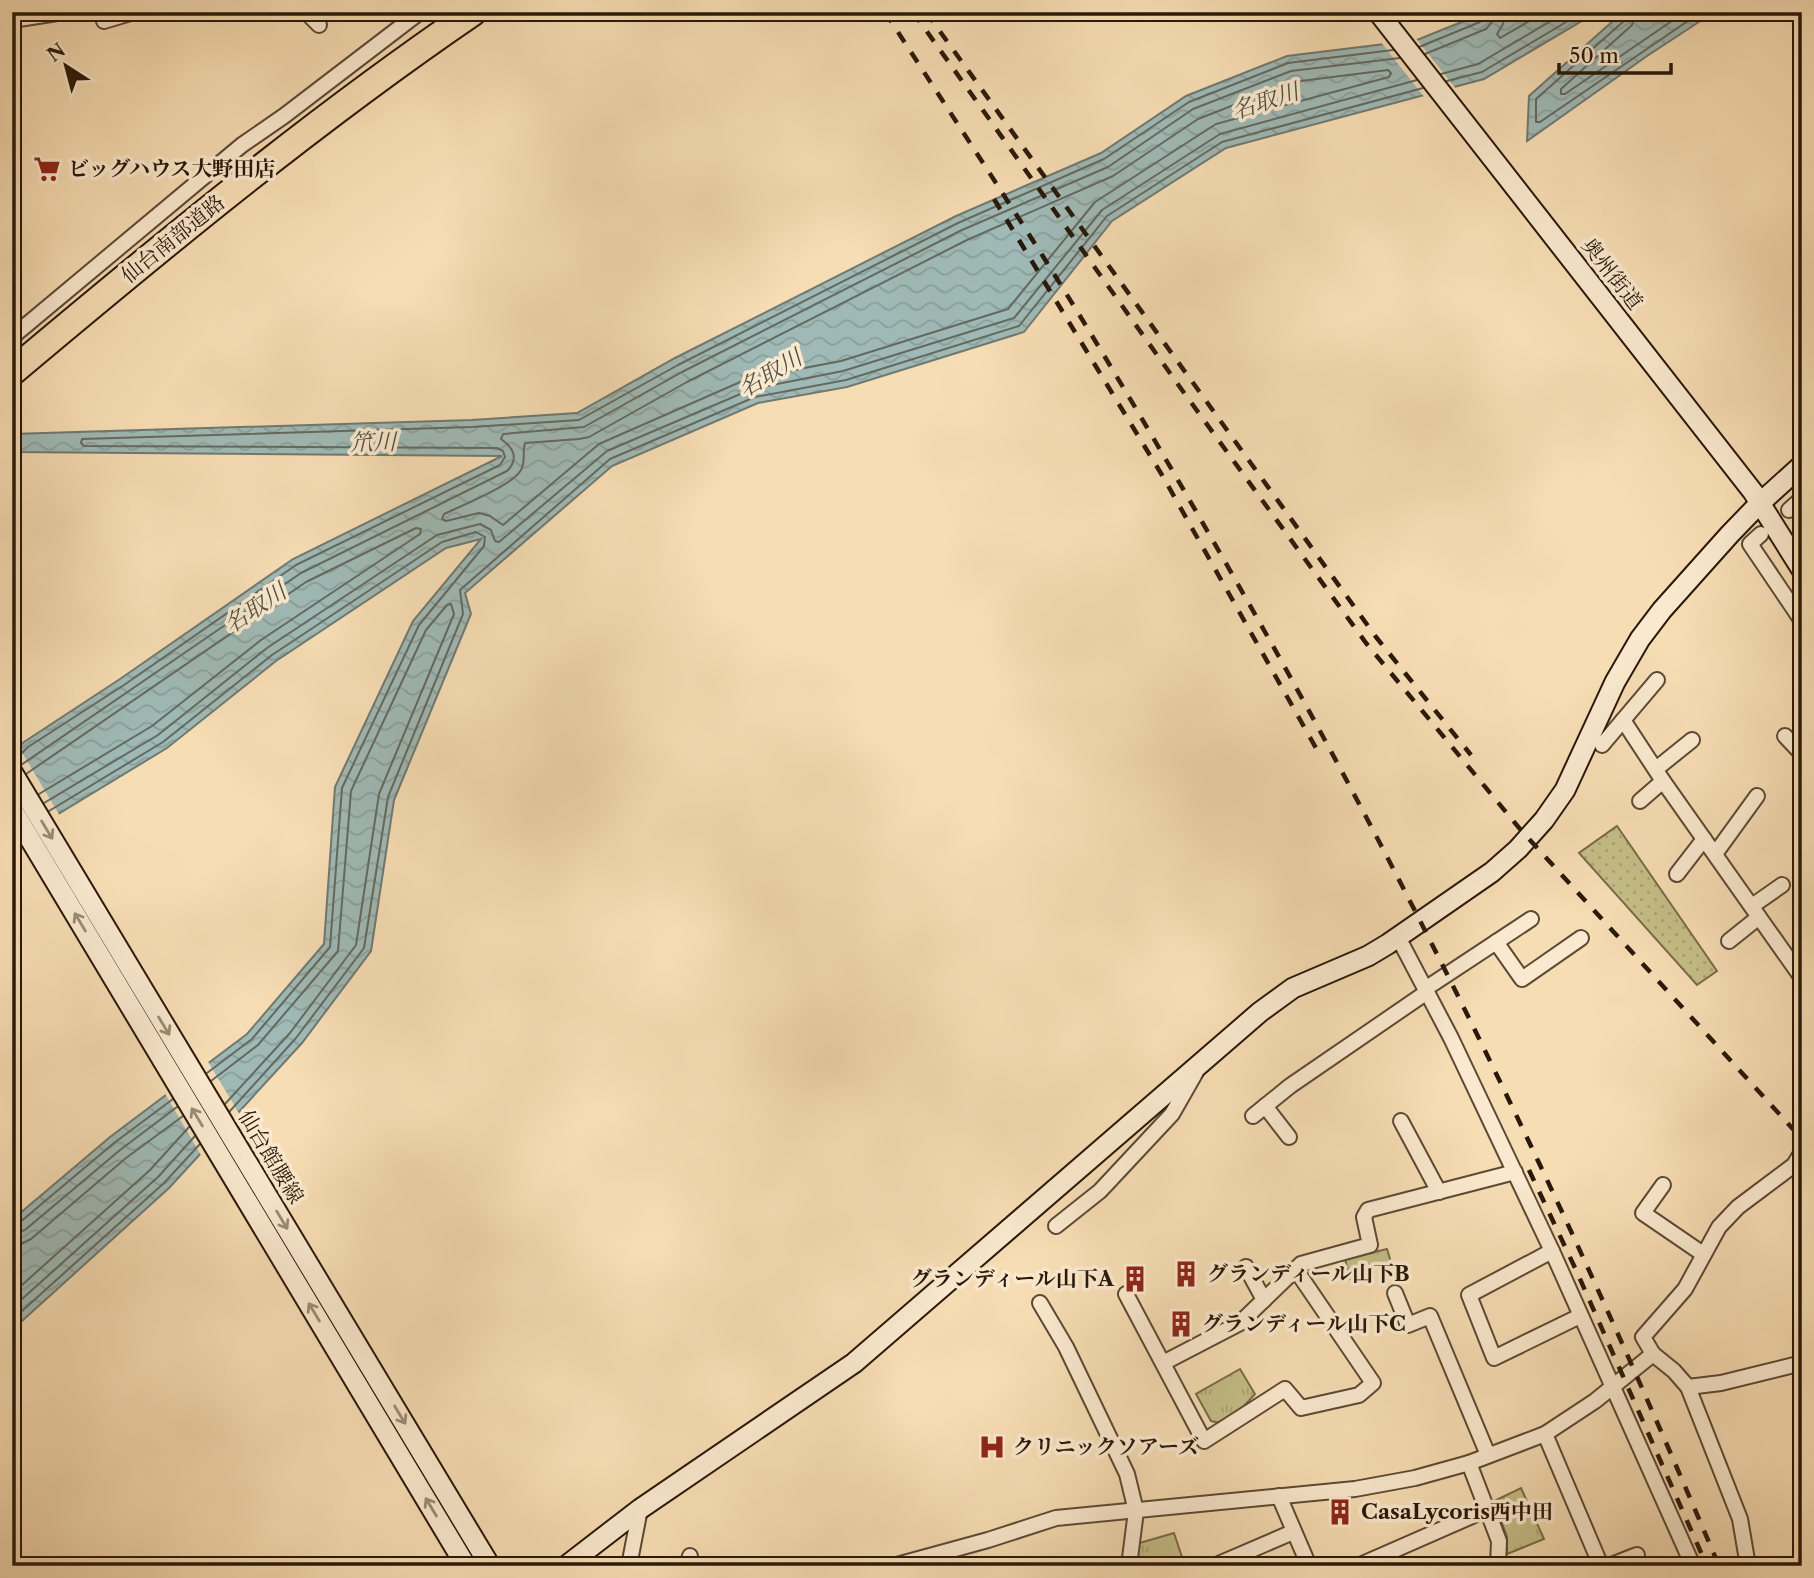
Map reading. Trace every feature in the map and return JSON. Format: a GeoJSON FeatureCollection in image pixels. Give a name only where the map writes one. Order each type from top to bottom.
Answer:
{"type":"FeatureCollection","features":[{"type":"Feature","properties":{"kind":"highway","name":"仙台南部道路"},"geometry":{"type":"LineString","coordinates":[[12,372],[172,238],[409,57],[473,12]]}},
{"type":"Feature","properties":{"kind":"main road","name":"奥州街道"},"geometry":{"type":"LineString","coordinates":[[1378,12],[1756,497],[1802,570]]}},
{"type":"Feature","properties":{"kind":"main road"},"geometry":{"type":"LineString","coordinates":[[566,1566],[640,1509],[854,1363],[1260,1012],[1293,988],[1368,956],[1492,872],[1518,849],[1544,820],[1565,790],[1615,682],[1640,639],[1756,497],[1802,465]]}},
{"type":"Feature","properties":{"kind":"main road","name":"仙台館腰線"},"geometry":{"type":"LineString","coordinates":[[12,772],[491,1566]]}},
{"type":"Feature","properties":{"kind":"main road","name":"仙台館腰線"},"geometry":{"type":"LineString","coordinates":[[12,809],[467,1566]]}},
{"type":"Feature","properties":{"kind":"street"},"geometry":{"type":"LineString","coordinates":[[12,20],[64,12]]}},
{"type":"Feature","properties":{"kind":"street"},"geometry":{"type":"LineString","coordinates":[[101,12],[104,21],[134,12]]}},
{"type":"Feature","properties":{"kind":"street"},"geometry":{"type":"LineString","coordinates":[[306,12],[319,25]]}},
{"type":"Feature","properties":{"kind":"street"},"geometry":{"type":"LineString","coordinates":[[12,337],[233,152],[420,12]]}},
{"type":"Feature","properties":{"kind":"street"},"geometry":{"type":"LineString","coordinates":[[1761,534],[1751,544],[1802,621]]}},
{"type":"Feature","properties":{"kind":"street"},"geometry":{"type":"LineString","coordinates":[[1602,745],[1657,680]]}},
{"type":"Feature","properties":{"kind":"street"},"geometry":{"type":"LineString","coordinates":[[1623,720],[1802,978]]}},
{"type":"Feature","properties":{"kind":"street"},"geometry":{"type":"LineString","coordinates":[[1785,736],[1802,754]]}},
{"type":"Feature","properties":{"kind":"street"},"geometry":{"type":"LineString","coordinates":[[1640,801],[1659,775],[1692,740]]}},
{"type":"Feature","properties":{"kind":"street"},"geometry":{"type":"LineString","coordinates":[[1715,854],[1757,796]]}},
{"type":"Feature","properties":{"kind":"street"},"geometry":{"type":"LineString","coordinates":[[1677,874],[1704,839]]}},
{"type":"Feature","properties":{"kind":"street"},"geometry":{"type":"LineString","coordinates":[[1729,940],[1782,885]]}},
{"type":"Feature","properties":{"kind":"street"},"geometry":{"type":"LineString","coordinates":[[1253,1116],[1290,1086],[1531,919]]}},
{"type":"Feature","properties":{"kind":"street"},"geometry":{"type":"LineString","coordinates":[[1398,937],[1451,1038],[1515,1172],[1614,1386],[1693,1566]]}},
{"type":"Feature","properties":{"kind":"street"},"geometry":{"type":"LineString","coordinates":[[1496,942],[1522,979],[1581,938]]}},
{"type":"Feature","properties":{"kind":"street"},"geometry":{"type":"LineString","coordinates":[[1056,1226],[1100,1191],[1172,1114],[1201,1064]]}},
{"type":"Feature","properties":{"kind":"street"},"geometry":{"type":"LineString","coordinates":[[1265,1106],[1289,1137]]}},
{"type":"Feature","properties":{"kind":"street"},"geometry":{"type":"LineString","coordinates":[[1401,1121],[1439,1192]]}},
{"type":"Feature","properties":{"kind":"street"},"geometry":{"type":"LineString","coordinates":[[1748,1566],[1740,1520],[1688,1388],[1674,1371],[1653,1354],[1643,1337],[1685,1289],[1719,1227],[1738,1207],[1794,1165],[1802,1152]]}},
{"type":"Feature","properties":{"kind":"street"},"geometry":{"type":"LineString","coordinates":[[1163,1363],[1240,1323],[1301,1264],[1370,1245],[1364,1217],[1368,1210],[1515,1172]]}},
{"type":"Feature","properties":{"kind":"street"},"geometry":{"type":"LineString","coordinates":[[1663,1185],[1643,1213],[1703,1254]]}},
{"type":"Feature","properties":{"kind":"street"},"geometry":{"type":"LineString","coordinates":[[1552,1251],[1469,1295],[1494,1358],[1580,1316]]}},
{"type":"Feature","properties":{"kind":"street"},"geometry":{"type":"LineString","coordinates":[[1246,1267],[1264,1300]]}},
{"type":"Feature","properties":{"kind":"street"},"geometry":{"type":"LineString","coordinates":[[1126,1294],[1203,1441],[1285,1389],[1301,1408],[1359,1395],[1373,1383],[1296,1270]]}},
{"type":"Feature","properties":{"kind":"street"},"geometry":{"type":"LineString","coordinates":[[1395,1293],[1408,1325],[1430,1316],[1488,1455]]}},
{"type":"Feature","properties":{"kind":"street"},"geometry":{"type":"LineString","coordinates":[[1040,1303],[1066,1347],[1127,1474],[1136,1511],[1129,1566]]}},
{"type":"Feature","properties":{"kind":"street"},"geometry":{"type":"LineString","coordinates":[[893,1566],[1056,1518],[1355,1489],[1415,1478],[1468,1463],[1545,1434],[1614,1386],[1653,1354]]}},
{"type":"Feature","properties":{"kind":"street"},"geometry":{"type":"LineString","coordinates":[[1688,1388],[1721,1383],[1802,1363]]}},
{"type":"Feature","properties":{"kind":"street"},"geometry":{"type":"LineString","coordinates":[[1545,1434],[1601,1566]]}},
{"type":"Feature","properties":{"kind":"street"},"geometry":{"type":"LineString","coordinates":[[1468,1463],[1499,1541],[1498,1566]]}},
{"type":"Feature","properties":{"kind":"street"},"geometry":{"type":"LineString","coordinates":[[1279,1496],[1309,1566]]}},
{"type":"Feature","properties":{"kind":"street"},"geometry":{"type":"LineString","coordinates":[[1358,1566],[1488,1508]]}},
{"type":"Feature","properties":{"kind":"street"},"geometry":{"type":"LineString","coordinates":[[629,1566],[640,1509]]}},
{"type":"Feature","properties":{"kind":"street"},"geometry":{"type":"LineString","coordinates":[[1214,1566],[1293,1532]]}},
{"type":"Feature","properties":{"kind":"street"},"geometry":{"type":"LineString","coordinates":[[1609,1566],[1637,1555]]}},
{"type":"Feature","properties":{"kind":"green space"},"geometry":{"type":"Polygon","coordinates":[[[1617,826],[1717,971],[1697,985],[1579,853],[1617,826]]]}},
{"type":"Feature","properties":{"kind":"green space"},"geometry":{"type":"Polygon","coordinates":[[[1387,1249],[1391,1262],[1350,1279],[1345,1259],[1387,1249]]]}},
{"type":"Feature","properties":{"kind":"green space"},"geometry":{"type":"Polygon","coordinates":[[[1240,1369],[1255,1394],[1244,1406],[1220,1423],[1211,1421],[1196,1394],[1240,1369]]]}},
{"type":"Feature","properties":{"kind":"green space"},"geometry":{"type":"Polygon","coordinates":[[[1521,1488],[1544,1539],[1507,1554],[1507,1537],[1494,1501],[1521,1488]]]}},
{"type":"Feature","properties":{"kind":"green space"},"geometry":{"type":"Polygon","coordinates":[[[1174,1533],[1185,1566],[1134,1566],[1136,1544],[1174,1533]]]}},
{"type":"Feature","properties":{"kind":"water"},"geometry":{"type":"Polygon","coordinates":[[[1486,12],[1597,12],[1484,79],[1226,148],[1112,221],[1024,332],[847,387],[758,403],[612,466],[465,593],[471,614],[394,800],[371,951],[302,1043],[169,1188],[12,1330],[12,1220],[110,1137],[247,1034],[324,944],[335,787],[413,621],[481,539],[446,548],[276,661],[167,748],[12,842],[12,753],[24,742],[293,559],[502,456],[12,452],[12,434],[472,420],[577,413],[675,358],[956,216],[1101,153],[1186,96],[1287,56],[1417,40],[1486,12]]]}},
{"type":"Feature","properties":{"kind":"water"},"geometry":{"type":"Polygon","coordinates":[[[1623,12],[1714,12],[1527,141],[1529,96],[1623,12]]]}},
{"type":"Feature","properties":{"kind":"pier"},"geometry":{"type":"Polygon","coordinates":[[[1415,37],[1457,90],[1425,98],[1380,41],[1415,37]]]}},
{"type":"Feature","properties":{"kind":"pier"},"geometry":{"type":"Polygon","coordinates":[[[17,744],[60,816],[15,845],[12,841],[12,748],[17,744]]]}},
{"type":"Feature","properties":{"kind":"pier"},"geometry":{"type":"Polygon","coordinates":[[[207,1060],[240,1115],[202,1157],[164,1092],[207,1060]]]}},
{"type":"Feature","properties":{"kind":"railway"},"geometry":{"type":"LineString","coordinates":[[885,12],[1097,343],[1248,602],[1377,837],[1556,1198],[1719,1566]]}},
{"type":"Feature","properties":{"kind":"railway"},"geometry":{"type":"LineString","coordinates":[[913,12],[1366,643],[1520,829],[1802,1139]]}},
{"type":"Feature","properties":{"kind":"railway"},"geometry":{"type":"LineString","coordinates":[[926,12],[1376,637],[1471,755]]}},
{"type":"Feature","properties":{"kind":"railway"},"geometry":{"type":"LineString","coordinates":[[994,199],[1162,475],[1316,748]]}},
{"type":"Feature","properties":{"kind":"railway"},"geometry":{"type":"LineString","coordinates":[[1529,1170],[1707,1566]]}},
{"type":"Feature","properties":{"kind":"place","name":"ビッグハウス大野田店"},"geometry":{"type":"Point","coordinates":[47,169]}},
{"type":"Feature","properties":{"kind":"place","name":"グランディール山下B"},"geometry":{"type":"Point","coordinates":[1186,1274]}},
{"type":"Feature","properties":{"kind":"place","name":"グランディール山下A"},"geometry":{"type":"Point","coordinates":[1135,1279]}},
{"type":"Feature","properties":{"kind":"place","name":"グランディール山下C"},"geometry":{"type":"Point","coordinates":[1181,1324]}},
{"type":"Feature","properties":{"kind":"place","name":"クリニックソアーズ"},"geometry":{"type":"Point","coordinates":[992,1447]}},
{"type":"Feature","properties":{"kind":"place","name":"CasaLycoris西中田"},"geometry":{"type":"Point","coordinates":[1340,1512]}},
{"type":"Feature","properties":{"kind":"water label","name":"名取川"},"geometry":{"type":"Point","coordinates":[1265,101]}},
{"type":"Feature","properties":{"kind":"water label","name":"名取川"},"geometry":{"type":"Point","coordinates":[770,373]}},
{"type":"Feature","properties":{"kind":"water label","name":"笊川"},"geometry":{"type":"Point","coordinates":[373,442]}},
{"type":"Feature","properties":{"kind":"water label","name":"名取川"},"geometry":{"type":"Point","coordinates":[255,608]}}]}
